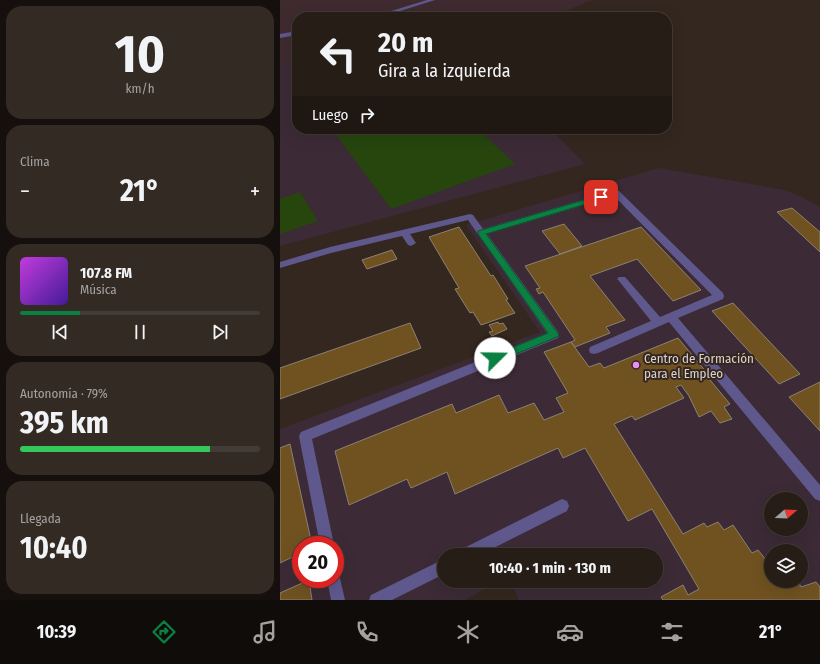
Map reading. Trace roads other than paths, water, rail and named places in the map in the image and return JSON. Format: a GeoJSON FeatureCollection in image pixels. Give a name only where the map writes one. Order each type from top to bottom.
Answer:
{"type":"FeatureCollection","features":[{"type":"Feature","properties":{"kind":"lane"},"geometry":{"type":"LineString","coordinates":[[392,12],[432,0]]}},
{"type":"Feature","properties":{"kind":"lane"},"geometry":{"type":"LineString","coordinates":[[280,36],[292,34]]}},
{"type":"Feature","properties":{"kind":"lane"},"geometry":{"type":"LineString","coordinates":[[481,232],[616,193],[719,296],[594,350]]}},
{"type":"Feature","properties":{"kind":"lane"},"geometry":{"type":"LineString","coordinates":[[280,265],[330,250],[470,217],[554,335],[305,436],[325,536]]}},
{"type":"Feature","properties":{"kind":"lane"},"geometry":{"type":"LineString","coordinates":[[404,232],[411,243]]}},
{"type":"Feature","properties":{"kind":"lane"},"geometry":{"type":"LineString","coordinates":[[622,279],[659,322]]}},
{"type":"Feature","properties":{"kind":"lane"},"geometry":{"type":"LineString","coordinates":[[671,317],[820,495]]}},
{"type":"Feature","properties":{"kind":"lane"},"geometry":{"type":"LineString","coordinates":[[479,548],[562,506]]}},
{"type":"Feature","properties":{"kind":"lane"},"geometry":{"type":"LineString","coordinates":[[376,600],[437,570]]}},
{"type":"Feature","properties":{"kind":"lane"},"geometry":{"type":"LineString","coordinates":[[336,588],[338,600]]}},
{"type":"Feature","properties":{"kind":"place","name":"Centro de Formación para el Empleo"},"geometry":{"type":"Point","coordinates":[636,365]}}]}
